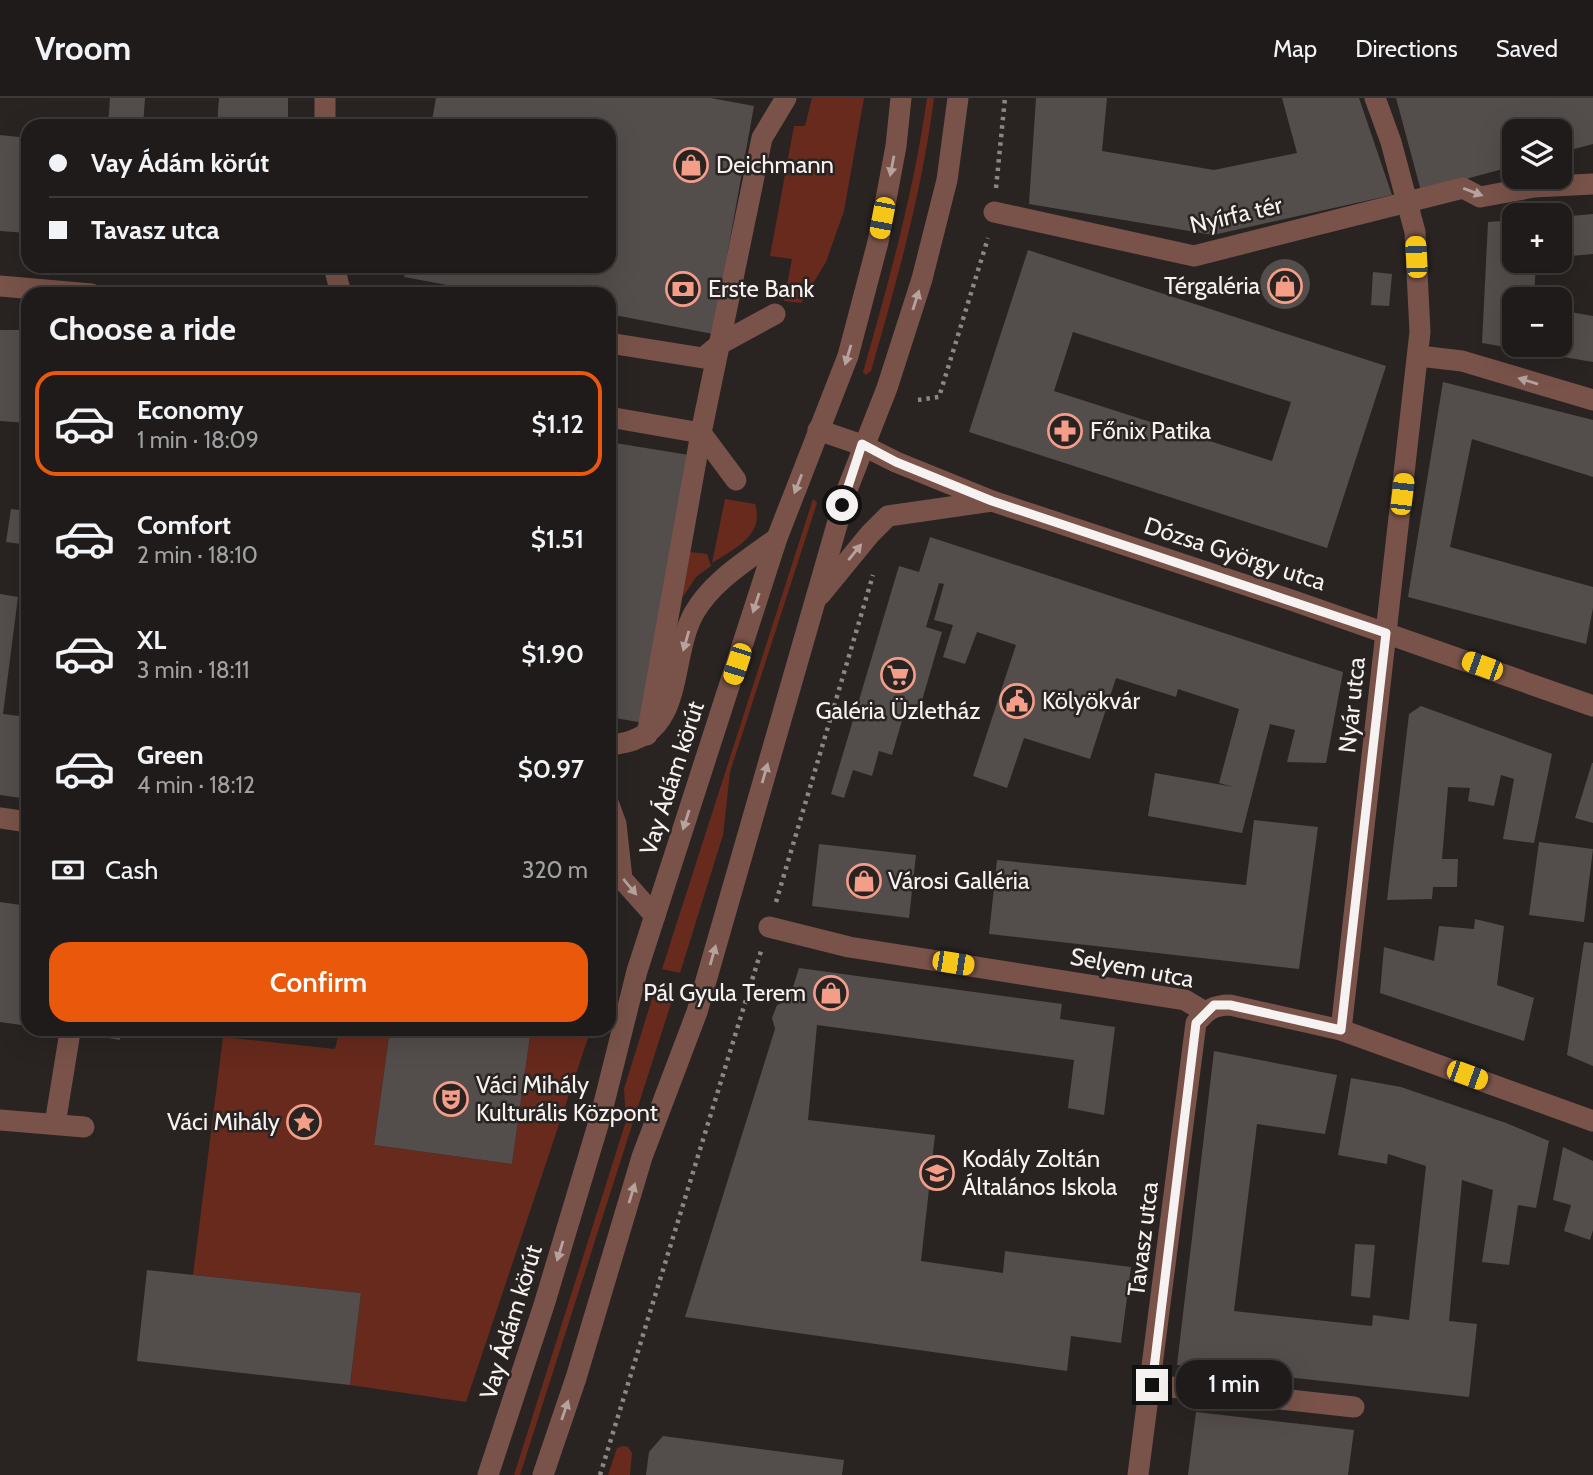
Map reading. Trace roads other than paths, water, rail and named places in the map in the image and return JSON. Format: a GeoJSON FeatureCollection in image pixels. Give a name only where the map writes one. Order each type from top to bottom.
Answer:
{"type":"FeatureCollection","features":[{"type":"Feature","properties":{"kind":"street"},"geometry":{"type":"LineString","coordinates":[[325,98],[325,119]]}},
{"type":"Feature","properties":{"kind":"street"},"geometry":{"type":"LineString","coordinates":[[647,735],[701,433],[762,138],[786,98]]}},
{"type":"Feature","properties":{"kind":"street","name":"Vay Ádám körút"},"geometry":{"type":"LineString","coordinates":[[488,1475],[544,1305],[601,1115],[637,971],[777,538],[848,356],[878,242],[896,146],[901,98]]}},
{"type":"Feature","properties":{"kind":"street"},"geometry":{"type":"LineString","coordinates":[[543,1475],[576,1378],[642,1157],[697,1012],[812,605],[862,444],[887,388],[922,279],[947,180],[958,98]]}},
{"type":"Feature","properties":{"kind":"street","name":"Nyár utca"},"geometry":{"type":"LineString","coordinates":[[1341,1030],[1419,356],[1415,232],[1375,98]]}},
{"type":"Feature","properties":{"kind":"street","name":"Nyírfa tér"},"geometry":{"type":"LineString","coordinates":[[994,212],[1194,256],[1462,187],[1480,197],[1534,187],[1593,184]]}},
{"type":"Feature","properties":{"kind":"street"},"geometry":{"type":"LineString","coordinates":[[0,286],[21,288]]}},
{"type":"Feature","properties":{"kind":"street"},"geometry":{"type":"LineString","coordinates":[[616,344],[703,358],[720,344],[775,314]]}},
{"type":"Feature","properties":{"kind":"street"},"geometry":{"type":"LineString","coordinates":[[1419,356],[1462,361],[1593,400]]}},
{"type":"Feature","properties":{"kind":"street"},"geometry":{"type":"LineString","coordinates":[[616,418],[701,433],[736,480]]}},
{"type":"Feature","properties":{"kind":"street","name":"Dózsa György utca"},"geometry":{"type":"LineString","coordinates":[[818,430],[862,444],[896,462],[992,501],[1386,633],[1593,706]]}},
{"type":"Feature","properties":{"kind":"street"},"geometry":{"type":"LineString","coordinates":[[812,605],[888,516],[992,501]]}},
{"type":"Feature","properties":{"kind":"street"},"geometry":{"type":"LineString","coordinates":[[616,744],[632,743],[647,735],[668,706],[693,614],[717,583],[777,538]]}},
{"type":"Feature","properties":{"kind":"street"},"geometry":{"type":"LineString","coordinates":[[0,818],[21,821]]}},
{"type":"Feature","properties":{"kind":"street"},"geometry":{"type":"LineString","coordinates":[[616,824],[622,879],[655,916]]}},
{"type":"Feature","properties":{"kind":"street","name":"Selyem utca"},"geometry":{"type":"LineString","coordinates":[[769,927],[849,947],[1185,1000],[1205,1012],[1214,1005],[1230,1005],[1341,1030],[1593,1121]]}},
{"type":"Feature","properties":{"kind":"street","name":"Tavasz utca"},"geometry":{"type":"LineString","coordinates":[[1138,1475],[1152,1385],[1196,1023],[1205,1012]]}},
{"type":"Feature","properties":{"kind":"street"},"geometry":{"type":"LineString","coordinates":[[55,1124],[69,1036]]}},
{"type":"Feature","properties":{"kind":"street"},"geometry":{"type":"LineString","coordinates":[[0,1120],[84,1127]]}},
{"type":"Feature","properties":{"kind":"street"},"geometry":{"type":"LineString","coordinates":[[1152,1385],[1354,1407]]}},
{"type":"Feature","properties":{"kind":"place","name":"Deichmann"},"geometry":{"type":"Point","coordinates":[691,165]}},
{"type":"Feature","properties":{"kind":"place","name":"Térgaléria"},"geometry":{"type":"Point","coordinates":[1285,286]}},
{"type":"Feature","properties":{"kind":"place","name":"Erste Bank"},"geometry":{"type":"Point","coordinates":[683,289]}},
{"type":"Feature","properties":{"kind":"place","name":"Főnix Patika"},"geometry":{"type":"Point","coordinates":[1065,431]}},
{"type":"Feature","properties":{"kind":"place","name":"Galéria Üzletház"},"geometry":{"type":"Point","coordinates":[898,675]}},
{"type":"Feature","properties":{"kind":"place","name":"Kölyökvár"},"geometry":{"type":"Point","coordinates":[1017,701]}},
{"type":"Feature","properties":{"kind":"place","name":"Városi Galléria"},"geometry":{"type":"Point","coordinates":[864,881]}},
{"type":"Feature","properties":{"kind":"place","name":"Pál Gyula Terem"},"geometry":{"type":"Point","coordinates":[831,993]}},
{"type":"Feature","properties":{"kind":"place","name":"Váci Mihály Kulturális Központ"},"geometry":{"type":"Point","coordinates":[451,1099]}},
{"type":"Feature","properties":{"kind":"place","name":"Váci Mihály"},"geometry":{"type":"Point","coordinates":[304,1122]}},
{"type":"Feature","properties":{"kind":"place","name":"Kodály Zoltán Általános Iskola"},"geometry":{"type":"Point","coordinates":[937,1173]}}]}
